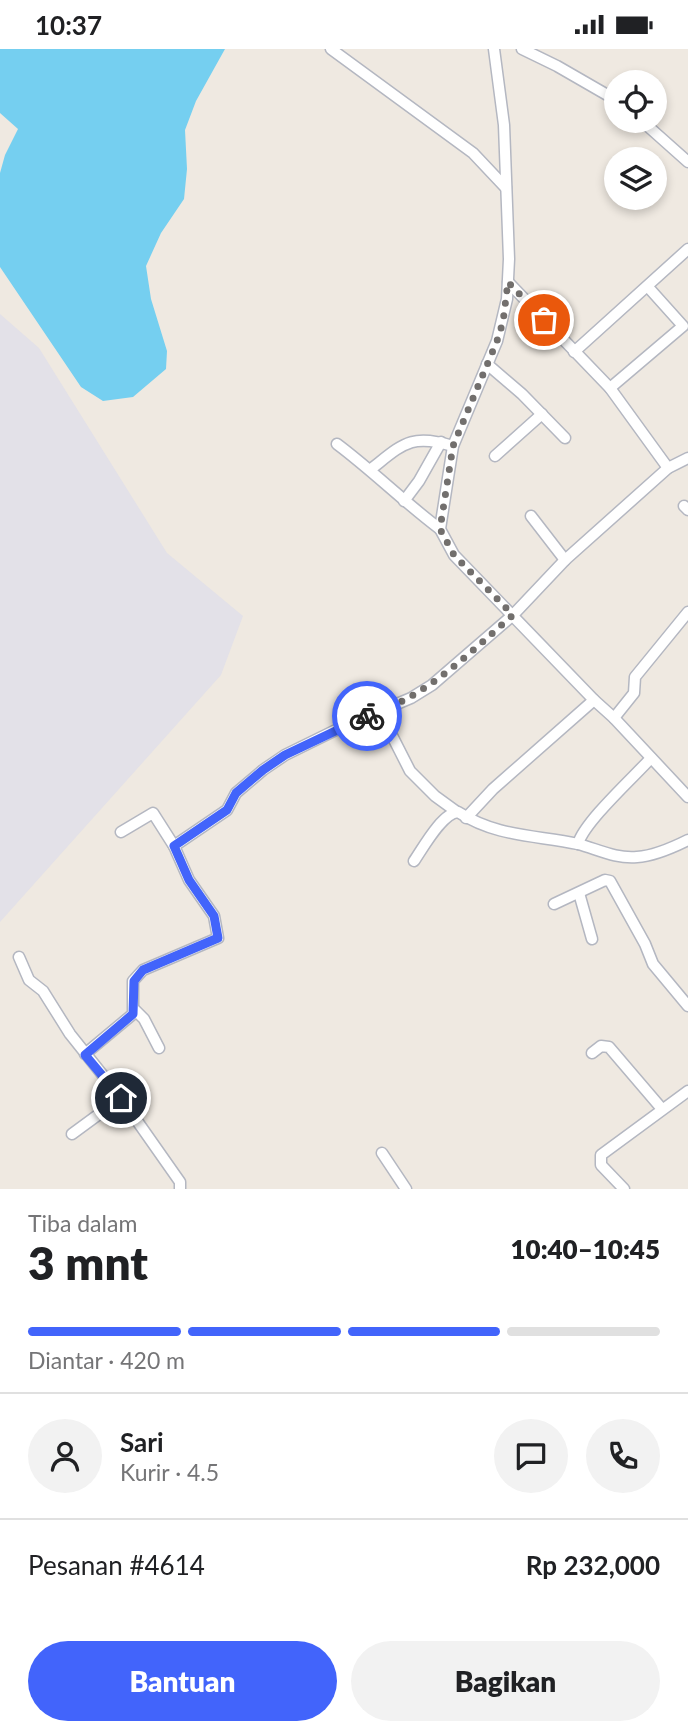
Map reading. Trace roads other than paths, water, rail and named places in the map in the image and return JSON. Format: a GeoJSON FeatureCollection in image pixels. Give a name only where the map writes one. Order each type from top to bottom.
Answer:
{"type":"FeatureCollection","features":[{"type":"Feature","properties":{"kind":"street"},"geometry":{"type":"LineString","coordinates":[[331,49],[473,153],[506,188]]}},
{"type":"Feature","properties":{"kind":"street"},"geometry":{"type":"LineString","coordinates":[[440,529],[453,446],[503,322],[508,282],[504,125],[494,49]]}},
{"type":"Feature","properties":{"kind":"street"},"geometry":{"type":"LineString","coordinates":[[522,49],[604,93]]}},
{"type":"Feature","properties":{"kind":"street"},"geometry":{"type":"LineString","coordinates":[[655,133],[688,162]]}},
{"type":"Feature","properties":{"kind":"street"},"geometry":{"type":"LineString","coordinates":[[574,352],[688,249]]}},
{"type":"Feature","properties":{"kind":"street"},"geometry":{"type":"LineString","coordinates":[[508,282],[610,388],[668,468]]}},
{"type":"Feature","properties":{"kind":"street"},"geometry":{"type":"LineString","coordinates":[[610,388],[685,329],[648,287]]}},
{"type":"Feature","properties":{"kind":"street"},"geometry":{"type":"LineString","coordinates":[[487,364],[565,438]]}},
{"type":"Feature","properties":{"kind":"street"},"geometry":{"type":"LineString","coordinates":[[495,456],[542,414]]}},
{"type":"Feature","properties":{"kind":"street"},"geometry":{"type":"LineString","coordinates":[[372,469],[396,448],[409,441],[430,439],[453,446]]}},
{"type":"Feature","properties":{"kind":"street"},"geometry":{"type":"LineString","coordinates":[[404,501],[441,442]]}},
{"type":"Feature","properties":{"kind":"street"},"geometry":{"type":"LineString","coordinates":[[337,444],[372,469],[404,501],[440,529],[454,555],[688,797]]}},
{"type":"Feature","properties":{"kind":"street"},"geometry":{"type":"LineString","coordinates":[[174,846],[227,810],[236,793],[285,755],[432,685],[513,615],[565,560],[668,468],[688,458]]}},
{"type":"Feature","properties":{"kind":"street"},"geometry":{"type":"LineString","coordinates":[[531,516],[565,560]]}},
{"type":"Feature","properties":{"kind":"street"},"geometry":{"type":"LineString","coordinates":[[614,718],[634,693],[635,677],[688,611]]}},
{"type":"Feature","properties":{"kind":"street"},"geometry":{"type":"LineString","coordinates":[[462,815],[594,700]]}},
{"type":"Feature","properties":{"kind":"street"},"geometry":{"type":"LineString","coordinates":[[380,712],[410,771],[435,796],[462,815],[502,833],[578,844],[615,855],[640,857],[688,840]]}},
{"type":"Feature","properties":{"kind":"street"},"geometry":{"type":"LineString","coordinates":[[578,844],[583,833],[651,758]]}},
{"type":"Feature","properties":{"kind":"street"},"geometry":{"type":"LineString","coordinates":[[85,1055],[135,1010],[134,981],[143,970],[218,938],[214,916],[189,880],[174,846],[153,813],[121,832]]}},
{"type":"Feature","properties":{"kind":"street"},"geometry":{"type":"LineString","coordinates":[[414,861],[443,820],[451,813],[462,815]]}},
{"type":"Feature","properties":{"kind":"street"},"geometry":{"type":"LineString","coordinates":[[554,904],[605,880],[610,881],[653,964],[688,1006]]}},
{"type":"Feature","properties":{"kind":"street"},"geometry":{"type":"LineString","coordinates":[[579,893],[592,939]]}},
{"type":"Feature","properties":{"kind":"street"},"geometry":{"type":"LineString","coordinates":[[19,957],[29,980],[43,991],[85,1055],[121,1098],[183,1188]]}},
{"type":"Feature","properties":{"kind":"street"},"geometry":{"type":"LineString","coordinates":[[135,1010],[144,1019],[159,1048]]}},
{"type":"Feature","properties":{"kind":"street"},"geometry":{"type":"LineString","coordinates":[[592,1053],[601,1046],[609,1047],[662,1109]]}},
{"type":"Feature","properties":{"kind":"street"},"geometry":{"type":"LineString","coordinates":[[624,1189],[601,1165],[600,1157],[604,1151],[688,1091]]}},
{"type":"Feature","properties":{"kind":"street"},"geometry":{"type":"LineString","coordinates":[[72,1134],[121,1098]]}},
{"type":"Feature","properties":{"kind":"street"},"geometry":{"type":"LineString","coordinates":[[382,1153],[406,1189]]}},
{"type":"Feature","properties":{"kind":"water"},"geometry":{"type":"Polygon","coordinates":[[[0,49],[225,49],[196,101],[185,130],[187,169],[184,199],[161,233],[146,266],[151,299],[167,351],[166,369],[133,397],[103,401],[81,387],[0,267],[0,173],[5,155],[18,129],[0,113],[0,49]]]}}]}
